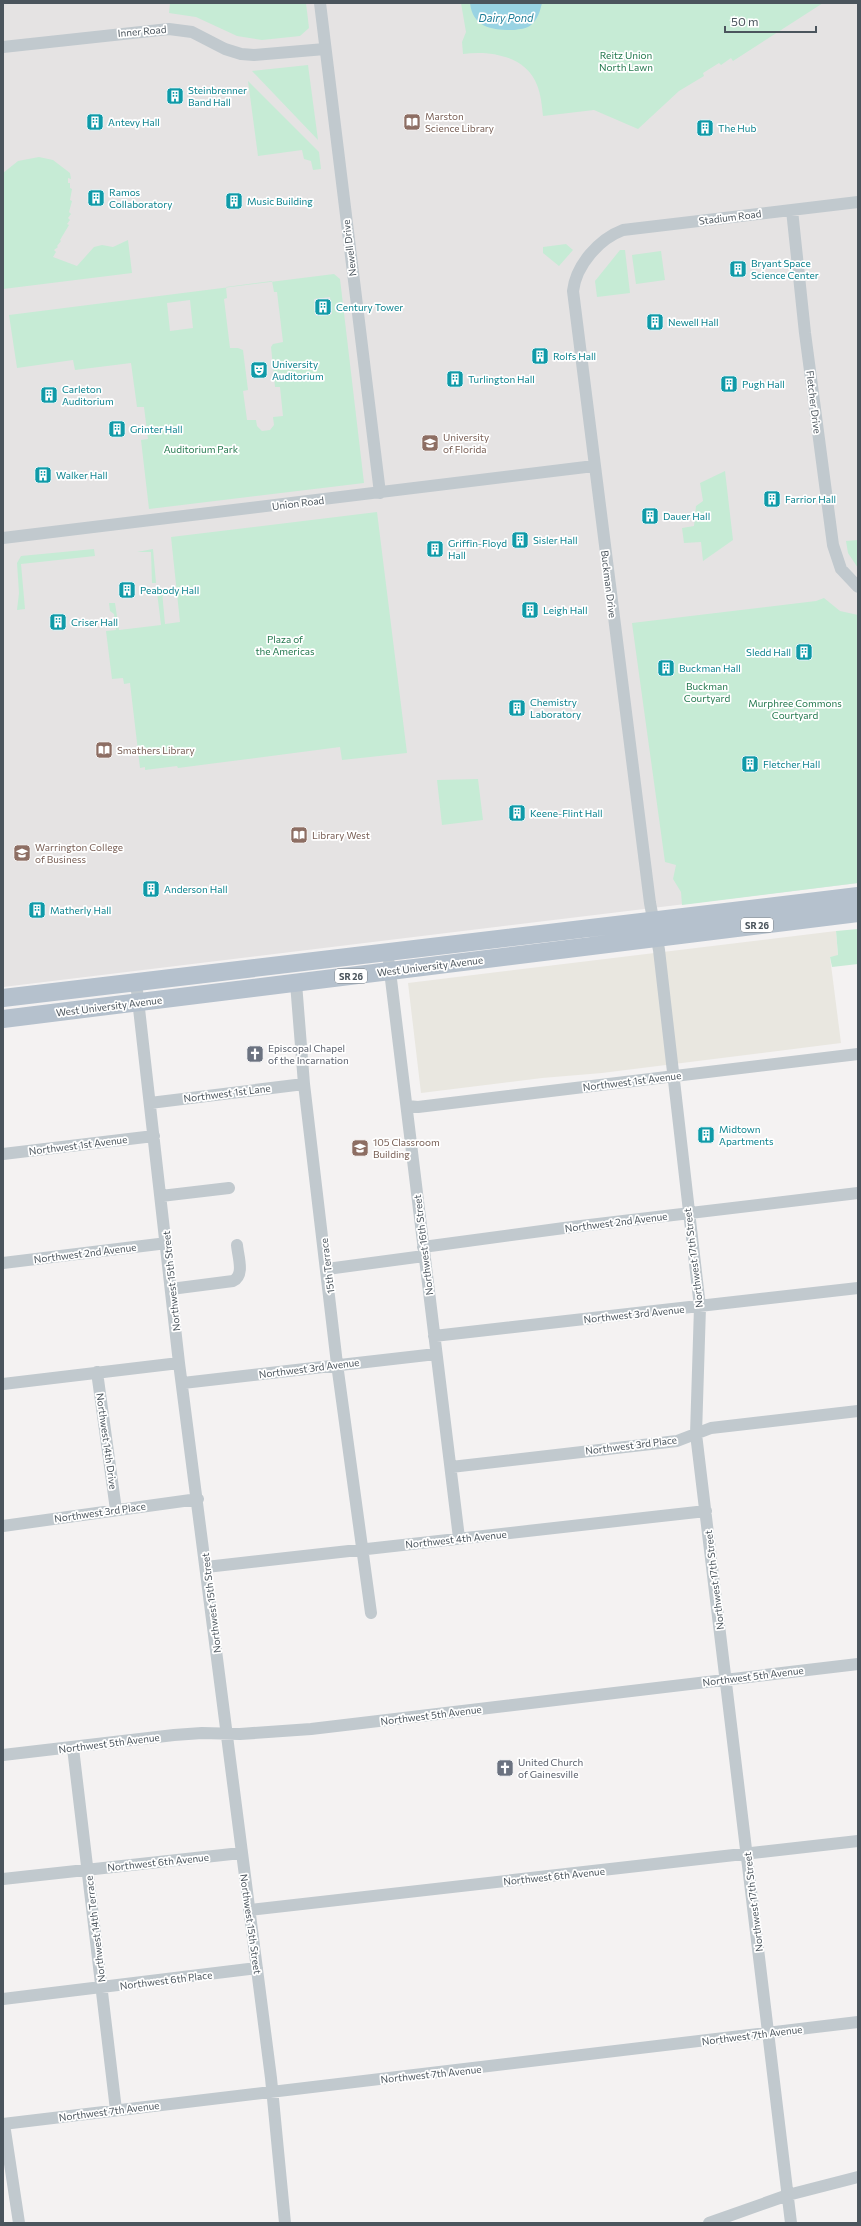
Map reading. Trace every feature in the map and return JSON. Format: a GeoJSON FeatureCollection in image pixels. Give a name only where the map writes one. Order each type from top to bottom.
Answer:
{"type":"FeatureCollection","features":[{"type":"Feature","properties":{"kind":"main road","name":"West University Avenue"},"geometry":{"type":"LineString","coordinates":[[3,1019],[390,971],[858,896]]}},
{"type":"Feature","properties":{"kind":"main road","name":"West University Avenue"},"geometry":{"type":"LineString","coordinates":[[3,998],[387,952],[858,913]]}},
{"type":"Feature","properties":{"kind":"street","name":"Newell Drive"},"geometry":{"type":"LineString","coordinates":[[320,3],[380,493]]}},
{"type":"Feature","properties":{"kind":"street","name":"Inner Road"},"geometry":{"type":"LineString","coordinates":[[3,47],[169,29],[192,32],[224,49],[242,54],[254,55],[325,49]]}},
{"type":"Feature","properties":{"kind":"street","name":"Stadium Road"},"geometry":{"type":"LineString","coordinates":[[605,239],[626,229],[858,202]]}},
{"type":"Feature","properties":{"kind":"street","name":"Fletcher Drive"},"geometry":{"type":"LineString","coordinates":[[792,210],[806,340],[833,546],[841,569],[858,587]]}},
{"type":"Feature","properties":{"kind":"street","name":"Buckman Drive"},"geometry":{"type":"LineString","coordinates":[[605,239],[582,266],[576,278],[573,292],[654,929]]}},
{"type":"Feature","properties":{"kind":"street","name":"Union Road"},"geometry":{"type":"LineString","coordinates":[[3,538],[594,466]]}},
{"type":"Feature","properties":{"kind":"street","name":"Northwest 17th Street"},"geometry":{"type":"LineString","coordinates":[[654,929],[674,1076],[688,1213],[700,1307],[696,1434],[748,1853],[791,2223]]}},
{"type":"Feature","properties":{"kind":"street","name":"Northwest 16th Street"},"geometry":{"type":"LineString","coordinates":[[387,952],[459,1538]]}},
{"type":"Feature","properties":{"kind":"street","name":"Northwest 15th Street"},"geometry":{"type":"LineString","coordinates":[[136,982],[145,1068],[167,1243],[179,1363],[198,1499],[226,1734],[241,1853],[250,1910],[272,2091],[285,2223]]}},
{"type":"Feature","properties":{"kind":"street","name":"15th Terrace"},"geometry":{"type":"LineString","coordinates":[[296,983],[304,1084],[338,1364],[372,1614]]}},
{"type":"Feature","properties":{"kind":"street","name":"Northwest 1st Avenue"},"geometry":{"type":"LineString","coordinates":[[407,1106],[418,1107],[858,1054]]}},
{"type":"Feature","properties":{"kind":"street","name":"Northwest 1st Lane"},"geometry":{"type":"LineString","coordinates":[[150,1102],[304,1084]]}},
{"type":"Feature","properties":{"kind":"street","name":"Northwest 1st Avenue"},"geometry":{"type":"LineString","coordinates":[[3,1154],[154,1136]]}},
{"type":"Feature","properties":{"kind":"street"},"geometry":{"type":"LineString","coordinates":[[161,1196],[229,1188]]}},
{"type":"Feature","properties":{"kind":"street","name":"Northwest 2nd Avenue"},"geometry":{"type":"LineString","coordinates":[[327,1269],[423,1252],[688,1213],[858,1193]]}},
{"type":"Feature","properties":{"kind":"street","name":"Northwest 2nd Avenue"},"geometry":{"type":"LineString","coordinates":[[3,1263],[167,1243]]}},
{"type":"Feature","properties":{"kind":"street"},"geometry":{"type":"LineString","coordinates":[[171,1288],[233,1281],[238,1278],[240,1274],[237,1245]]}},
{"type":"Feature","properties":{"kind":"street","name":"Northwest 3rd Avenue"},"geometry":{"type":"LineString","coordinates":[[434,1336],[858,1288]]}},
{"type":"Feature","properties":{"kind":"street","name":"Northwest 3rd Avenue"},"geometry":{"type":"LineString","coordinates":[[183,1383],[338,1364],[436,1354]]}},
{"type":"Feature","properties":{"kind":"street"},"geometry":{"type":"LineString","coordinates":[[3,1384],[179,1363]]}},
{"type":"Feature","properties":{"kind":"street","name":"Northwest 14th Drive"},"geometry":{"type":"LineString","coordinates":[[97,1372],[116,1510]]}},
{"type":"Feature","properties":{"kind":"street","name":"Northwest 3rd Place"},"geometry":{"type":"LineString","coordinates":[[451,1467],[677,1441],[711,1428],[858,1411]]}},
{"type":"Feature","properties":{"kind":"street","name":"Northwest 3rd Place"},"geometry":{"type":"LineString","coordinates":[[3,1526],[198,1499]]}},
{"type":"Feature","properties":{"kind":"street","name":"Northwest 4th Avenue"},"geometry":{"type":"LineString","coordinates":[[206,1567],[364,1548],[706,1511]]}},
{"type":"Feature","properties":{"kind":"street","name":"Northwest 5th Avenue"},"geometry":{"type":"LineString","coordinates":[[3,1755],[174,1735],[240,1734],[319,1728],[858,1664]]}},
{"type":"Feature","properties":{"kind":"street","name":"Northwest 14th Terrace"},"geometry":{"type":"LineString","coordinates":[[73,1748],[116,2110]]}},
{"type":"Feature","properties":{"kind":"street","name":"Northwest 6th Avenue"},"geometry":{"type":"LineString","coordinates":[[250,1910],[858,1841]]}},
{"type":"Feature","properties":{"kind":"street","name":"Northwest 6th Avenue"},"geometry":{"type":"LineString","coordinates":[[3,1880],[241,1853]]}},
{"type":"Feature","properties":{"kind":"street","name":"Northwest 6th Place"},"geometry":{"type":"LineString","coordinates":[[3,1999],[257,1968]]}},
{"type":"Feature","properties":{"kind":"street","name":"Northwest 7th Avenue"},"geometry":{"type":"LineString","coordinates":[[4,2124],[272,2091],[451,2072],[858,2022]]}},
{"type":"Feature","properties":{"kind":"street"},"geometry":{"type":"LineString","coordinates":[[4,2124],[19,2223]]}},
{"type":"Feature","properties":{"kind":"street"},"geometry":{"type":"LineString","coordinates":[[709,2223],[788,2195],[858,2177]]}},
{"type":"Feature","properties":{"kind":"shaded area","name":"University of Florida"},"geometry":{"type":"Polygon","coordinates":[[[3,3],[858,3],[858,883],[3,987],[3,3]]]}},
{"type":"Feature","properties":{"kind":"shaded area"},"geometry":{"type":"Polygon","coordinates":[[[836,931],[838,956],[830,957],[841,1043],[602,1073],[542,1078],[421,1093],[408,983],[836,931]]]}},
{"type":"Feature","properties":{"kind":"green space"},"geometry":{"type":"Polygon","coordinates":[[[170,3],[306,3],[309,28],[300,36],[262,40],[237,36],[196,17],[169,13],[170,3]]]}},
{"type":"Feature","properties":{"kind":"green space","name":"Reitz Union North Lawn"},"geometry":{"type":"Polygon","coordinates":[[[461,3],[823,3],[733,61],[731,58],[721,65],[719,63],[703,73],[704,76],[679,91],[638,129],[594,110],[543,116],[537,85],[532,75],[525,67],[516,61],[495,54],[463,54],[462,42],[466,32],[461,3]]]}},
{"type":"Feature","properties":{"kind":"green space"},"geometry":{"type":"Polygon","coordinates":[[[308,65],[318,140],[252,71],[308,65]]]}},
{"type":"Feature","properties":{"kind":"green space"},"geometry":{"type":"Polygon","coordinates":[[[248,81],[319,152],[321,169],[313,170],[311,161],[304,159],[302,150],[258,156],[248,81]]]}},
{"type":"Feature","properties":{"kind":"green space"},"geometry":{"type":"Polygon","coordinates":[[[39,157],[53,160],[70,173],[71,179],[68,178],[68,183],[70,183],[70,188],[72,189],[70,200],[72,201],[69,212],[71,214],[68,218],[70,220],[67,224],[69,225],[57,246],[58,247],[54,250],[56,252],[53,257],[77,266],[94,247],[102,245],[113,247],[128,240],[132,273],[3,289],[3,173],[18,161],[39,157]]]}},
{"type":"Feature","properties":{"kind":"green space"},"geometry":{"type":"Polygon","coordinates":[[[566,244],[573,250],[559,266],[543,253],[543,247],[566,244]]]}},
{"type":"Feature","properties":{"kind":"green space"},"geometry":{"type":"Polygon","coordinates":[[[620,250],[625,250],[630,293],[597,297],[595,281],[620,250]]]}},
{"type":"Feature","properties":{"kind":"green space"},"geometry":{"type":"Polygon","coordinates":[[[661,251],[665,280],[636,284],[632,255],[661,251]]]}},
{"type":"Feature","properties":{"kind":"green space","name":"Auditorium Park"},"geometry":{"type":"Polygon","coordinates":[[[334,274],[340,279],[364,483],[149,509],[141,440],[148,439],[144,407],[137,407],[131,363],[75,370],[73,360],[17,368],[9,315],[226,288],[227,298],[224,299],[230,348],[238,348],[243,350],[248,390],[243,391],[247,420],[256,420],[257,426],[262,431],[270,430],[274,425],[273,417],[283,416],[280,387],[275,387],[271,347],[273,344],[283,342],[277,292],[274,292],[272,282],[334,274]],[[330,297],[314,299],[316,316],[332,314],[330,297]],[[190,300],[167,303],[170,331],[193,328],[190,300]]]}},
{"type":"Feature","properties":{"kind":"green space"},"geometry":{"type":"Polygon","coordinates":[[[725,471],[733,540],[703,561],[701,542],[684,543],[682,528],[694,526],[696,506],[703,501],[700,483],[725,471]]]}},
{"type":"Feature","properties":{"kind":"green space","name":"Plaza of the Americas"},"geometry":{"type":"Polygon","coordinates":[[[377,512],[407,753],[342,760],[340,747],[178,768],[177,766],[145,770],[145,767],[140,768],[130,683],[124,684],[123,678],[112,679],[106,631],[116,630],[114,614],[110,611],[109,603],[115,603],[119,630],[161,625],[157,592],[162,591],[165,624],[180,622],[171,537],[377,512]]]}},
{"type":"Feature","properties":{"kind":"green space"},"geometry":{"type":"Polygon","coordinates":[[[858,540],[858,568],[848,553],[846,541],[858,540]]]}},
{"type":"Feature","properties":{"kind":"green space"},"geometry":{"type":"Polygon","coordinates":[[[94,549],[95,556],[21,564],[25,609],[17,610],[19,593],[17,563],[21,556],[94,549]]]}},
{"type":"Feature","properties":{"kind":"green space"},"geometry":{"type":"Polygon","coordinates":[[[153,549],[156,583],[152,583],[151,552],[137,552],[153,549]]]}},
{"type":"Feature","properties":{"kind":"green space"},"geometry":{"type":"Polygon","coordinates":[[[824,598],[840,611],[858,615],[858,883],[682,905],[681,892],[673,879],[676,865],[665,862],[632,623],[816,601],[824,598]]]}},
{"type":"Feature","properties":{"kind":"green space"},"geometry":{"type":"Polygon","coordinates":[[[478,779],[483,820],[442,825],[437,780],[478,779]]]}},
{"type":"Feature","properties":{"kind":"green space"},"geometry":{"type":"Polygon","coordinates":[[[858,929],[858,964],[832,967],[830,957],[838,955],[836,931],[858,929]]]}},
{"type":"Feature","properties":{"kind":"water","name":"Dairy Pond"},"geometry":{"type":"Polygon","coordinates":[[[470,3],[542,3],[537,18],[531,25],[514,30],[491,28],[479,23],[475,18],[470,3]]]}},
{"type":"Feature","properties":{"kind":"place","name":"Steinbrenner Band Hall"},"geometry":{"type":"Point","coordinates":[175,96]}},
{"type":"Feature","properties":{"kind":"place","name":"Antevy Hall"},"geometry":{"type":"Point","coordinates":[95,122]}},
{"type":"Feature","properties":{"kind":"place","name":"Marston Science Library"},"geometry":{"type":"Point","coordinates":[412,122]}},
{"type":"Feature","properties":{"kind":"place","name":"The Hub"},"geometry":{"type":"Point","coordinates":[705,128]}},
{"type":"Feature","properties":{"kind":"place","name":"Ramos Collaboratory"},"geometry":{"type":"Point","coordinates":[96,198]}},
{"type":"Feature","properties":{"kind":"place","name":"Music Building"},"geometry":{"type":"Point","coordinates":[234,201]}},
{"type":"Feature","properties":{"kind":"place","name":"Bryant Space Science Center"},"geometry":{"type":"Point","coordinates":[738,269]}},
{"type":"Feature","properties":{"kind":"place","name":"Century Tower"},"geometry":{"type":"Point","coordinates":[323,307]}},
{"type":"Feature","properties":{"kind":"place","name":"Newell Hall"},"geometry":{"type":"Point","coordinates":[655,322]}},
{"type":"Feature","properties":{"kind":"place","name":"Rolfs Hall"},"geometry":{"type":"Point","coordinates":[540,356]}},
{"type":"Feature","properties":{"kind":"place","name":"University Auditorium"},"geometry":{"type":"Point","coordinates":[259,370]}},
{"type":"Feature","properties":{"kind":"place","name":"Turlington Hall"},"geometry":{"type":"Point","coordinates":[455,379]}},
{"type":"Feature","properties":{"kind":"place","name":"Pugh Hall"},"geometry":{"type":"Point","coordinates":[729,384]}},
{"type":"Feature","properties":{"kind":"place","name":"Carleton Auditorium"},"geometry":{"type":"Point","coordinates":[49,395]}},
{"type":"Feature","properties":{"kind":"place","name":"Grinter Hall"},"geometry":{"type":"Point","coordinates":[117,429]}},
{"type":"Feature","properties":{"kind":"place","name":"University of Florida"},"geometry":{"type":"Point","coordinates":[430,443]}},
{"type":"Feature","properties":{"kind":"place","name":"Walker Hall"},"geometry":{"type":"Point","coordinates":[43,475]}},
{"type":"Feature","properties":{"kind":"place","name":"Farrior Hall"},"geometry":{"type":"Point","coordinates":[772,499]}},
{"type":"Feature","properties":{"kind":"place","name":"Dauer Hall"},"geometry":{"type":"Point","coordinates":[650,516]}},
{"type":"Feature","properties":{"kind":"place","name":"Sisler Hall"},"geometry":{"type":"Point","coordinates":[520,540]}},
{"type":"Feature","properties":{"kind":"place","name":"Griffin-Floyd Hall"},"geometry":{"type":"Point","coordinates":[435,549]}},
{"type":"Feature","properties":{"kind":"place","name":"Peabody Hall"},"geometry":{"type":"Point","coordinates":[127,590]}},
{"type":"Feature","properties":{"kind":"place","name":"Leigh Hall"},"geometry":{"type":"Point","coordinates":[530,610]}},
{"type":"Feature","properties":{"kind":"place","name":"Criser Hall"},"geometry":{"type":"Point","coordinates":[58,622]}},
{"type":"Feature","properties":{"kind":"place","name":"Sledd Hall"},"geometry":{"type":"Point","coordinates":[804,652]}},
{"type":"Feature","properties":{"kind":"place","name":"Buckman Hall"},"geometry":{"type":"Point","coordinates":[666,668]}},
{"type":"Feature","properties":{"kind":"place","name":"Chemistry Laboratory"},"geometry":{"type":"Point","coordinates":[517,708]}},
{"type":"Feature","properties":{"kind":"place","name":"Smathers Library"},"geometry":{"type":"Point","coordinates":[104,750]}},
{"type":"Feature","properties":{"kind":"place","name":"Fletcher Hall"},"geometry":{"type":"Point","coordinates":[750,764]}},
{"type":"Feature","properties":{"kind":"place","name":"Keene-Flint Hall"},"geometry":{"type":"Point","coordinates":[517,813]}},
{"type":"Feature","properties":{"kind":"place","name":"Library West"},"geometry":{"type":"Point","coordinates":[299,835]}},
{"type":"Feature","properties":{"kind":"place","name":"Warrington College of Business"},"geometry":{"type":"Point","coordinates":[22,853]}},
{"type":"Feature","properties":{"kind":"place","name":"Anderson Hall"},"geometry":{"type":"Point","coordinates":[151,889]}},
{"type":"Feature","properties":{"kind":"place","name":"Matherly Hall"},"geometry":{"type":"Point","coordinates":[37,910]}},
{"type":"Feature","properties":{"kind":"place","name":"Episcopal Chapel of the Incarnation"},"geometry":{"type":"Point","coordinates":[255,1054]}},
{"type":"Feature","properties":{"kind":"place","name":"Midtown Apartments"},"geometry":{"type":"Point","coordinates":[706,1135]}},
{"type":"Feature","properties":{"kind":"place","name":"105 Classroom Building"},"geometry":{"type":"Point","coordinates":[360,1148]}},
{"type":"Feature","properties":{"kind":"place","name":"United Church of Gainesville"},"geometry":{"type":"Point","coordinates":[505,1768]}},
{"type":"Feature","properties":{"kind":"park label","name":"Buckman Courtyard"},"geometry":{"type":"Point","coordinates":[707,692]}},
{"type":"Feature","properties":{"kind":"park label","name":"Murphree Commons Courtyard"},"geometry":{"type":"Point","coordinates":[795,708]}}]}
